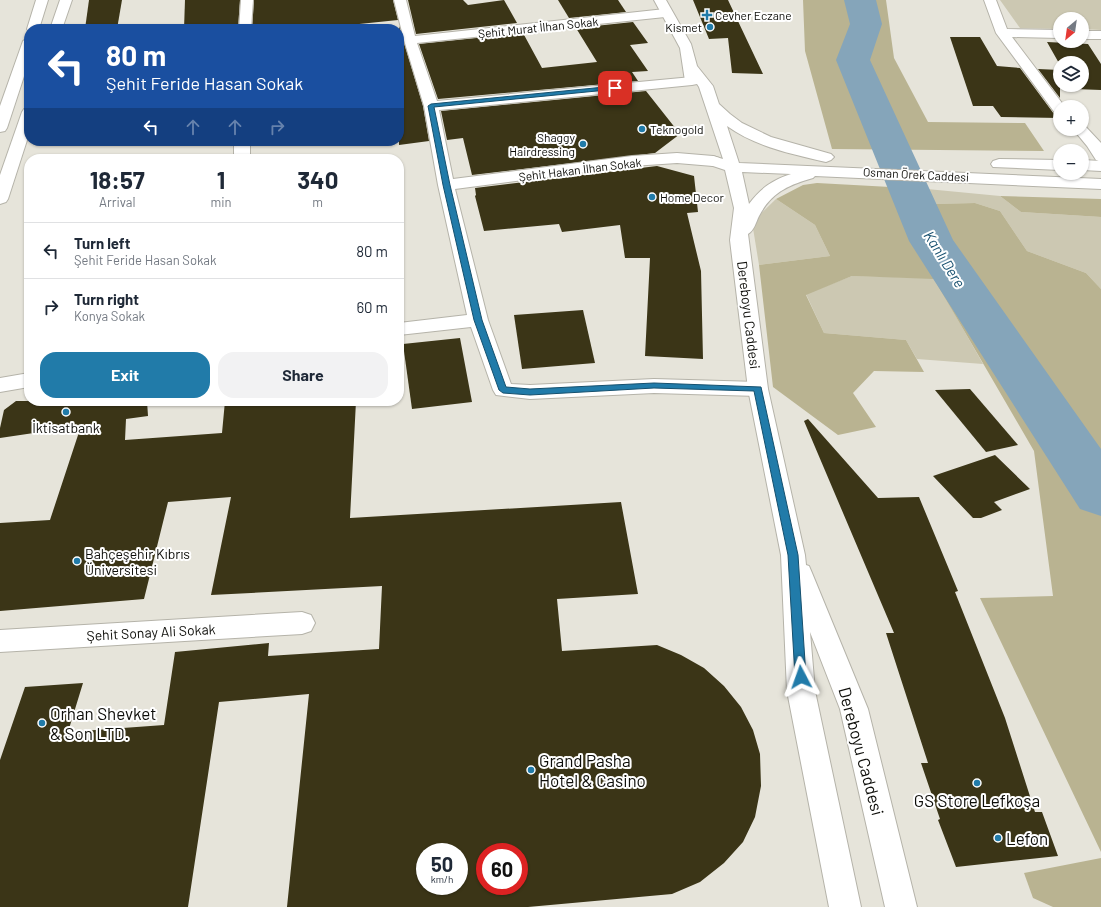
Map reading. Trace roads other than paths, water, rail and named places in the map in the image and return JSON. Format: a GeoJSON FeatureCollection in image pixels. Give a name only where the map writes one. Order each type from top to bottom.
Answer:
{"type":"FeatureCollection","features":[{"type":"Feature","properties":{"kind":"main road"},"geometry":{"type":"LineString","coordinates":[[35,24],[42,0]]}},
{"type":"Feature","properties":{"kind":"main road"},"geometry":{"type":"LineString","coordinates":[[58,24],[66,0]]}},
{"type":"Feature","properties":{"kind":"main road"},"geometry":{"type":"LineString","coordinates":[[245,24],[247,0]]}},
{"type":"Feature","properties":{"kind":"main road"},"geometry":{"type":"LineString","coordinates":[[400,0],[410,40],[431,106],[446,185],[478,320],[503,390],[530,392],[654,386],[758,388]]}},
{"type":"Feature","properties":{"kind":"main road","name":"Dereboyu Caddesi"},"geometry":{"type":"LineString","coordinates":[[660,0],[665,13],[685,44],[692,74],[693,88],[712,141],[713,161],[739,240],[758,388],[793,555],[802,691],[845,907]]}},
{"type":"Feature","properties":{"kind":"main road"},"geometry":{"type":"LineString","coordinates":[[990,0],[1002,33],[1053,101]]}},
{"type":"Feature","properties":{"kind":"main road","name":"Şehit Murat İlhan Sokak"},"geometry":{"type":"LineString","coordinates":[[410,40],[665,13]]}},
{"type":"Feature","properties":{"kind":"main road"},"geometry":{"type":"LineString","coordinates":[[1002,33],[1053,34]]}},
{"type":"Feature","properties":{"kind":"main road"},"geometry":{"type":"LineString","coordinates":[[1089,35],[1101,35]]}},
{"type":"Feature","properties":{"kind":"main road"},"geometry":{"type":"LineString","coordinates":[[0,128],[24,56]]}},
{"type":"Feature","properties":{"kind":"main road"},"geometry":{"type":"LineString","coordinates":[[431,106],[692,74]]}},
{"type":"Feature","properties":{"kind":"main road","name":"Dereboyu Caddesi"},"geometry":{"type":"LineString","coordinates":[[692,74],[706,86],[710,103],[730,161],[742,208],[739,240]]}},
{"type":"Feature","properties":{"kind":"main road"},"geometry":{"type":"LineString","coordinates":[[710,103],[723,117],[747,132],[828,164]]}},
{"type":"Feature","properties":{"kind":"main road"},"geometry":{"type":"LineString","coordinates":[[0,199],[24,127]]}},
{"type":"Feature","properties":{"kind":"main road"},"geometry":{"type":"LineString","coordinates":[[1087,136],[1094,144],[1101,157]]}},
{"type":"Feature","properties":{"kind":"main road","name":"Şehit Hakan İlhan Sokak"},"geometry":{"type":"LineString","coordinates":[[446,185],[632,161],[676,158],[730,161]]}},
{"type":"Feature","properties":{"kind":"main road","name":"Osman Örek Caddesi"},"geometry":{"type":"LineString","coordinates":[[730,161],[856,165],[945,163],[1053,165]]}},
{"type":"Feature","properties":{"kind":"main road"},"geometry":{"type":"LineString","coordinates":[[739,240],[764,193],[794,178],[828,164]]}},
{"type":"Feature","properties":{"kind":"main road","name":"Osman Örek Caddesi"},"geometry":{"type":"LineString","coordinates":[[856,165],[955,176],[1101,184]]}},
{"type":"Feature","properties":{"kind":"main road"},"geometry":{"type":"LineString","coordinates":[[1089,166],[1101,166]]}},
{"type":"Feature","properties":{"kind":"main road"},"geometry":{"type":"LineString","coordinates":[[404,328],[478,320]]}},
{"type":"Feature","properties":{"kind":"main road"},"geometry":{"type":"LineString","coordinates":[[0,385],[24,381]]}},
{"type":"Feature","properties":{"kind":"main road","name":"Dereboyu Caddesi"},"geometry":{"type":"LineString","coordinates":[[793,555],[854,709],[901,907]]}},
{"type":"Feature","properties":{"kind":"main road","name":"Şehit Sonay Ali Sokak"},"geometry":{"type":"LineString","coordinates":[[0,641],[302,623]]}},
{"type":"Feature","properties":{"kind":"waterway","name":"Kanlı Dere"},"geometry":{"type":"LineString","coordinates":[[860,0],[866,24],[853,60],[931,241],[1101,494]]}},
{"type":"Feature","properties":{"kind":"place","name":"Cevher Eczane"},"geometry":{"type":"Point","coordinates":[707,15]}},
{"type":"Feature","properties":{"kind":"place","name":"Kismet"},"geometry":{"type":"Point","coordinates":[710,27]}},
{"type":"Feature","properties":{"kind":"place","name":"Teknogold"},"geometry":{"type":"Point","coordinates":[642,129]}},
{"type":"Feature","properties":{"kind":"place","name":"Shaggy Hairdressing"},"geometry":{"type":"Point","coordinates":[583,144]}},
{"type":"Feature","properties":{"kind":"place","name":"Home Decor"},"geometry":{"type":"Point","coordinates":[652,197]}},
{"type":"Feature","properties":{"kind":"place","name":"İktisatbank"},"geometry":{"type":"Point","coordinates":[66,412]}},
{"type":"Feature","properties":{"kind":"place","name":"Bahçeşehir Kıbrıs Üniversitesi"},"geometry":{"type":"Point","coordinates":[77,561]}},
{"type":"Feature","properties":{"kind":"place","name":"Orhan Shevket & Son LTD."},"geometry":{"type":"Point","coordinates":[42,723]}},
{"type":"Feature","properties":{"kind":"place","name":"Grand Pasha Hotel & Casino"},"geometry":{"type":"Point","coordinates":[531,770]}},
{"type":"Feature","properties":{"kind":"place","name":"GS Store Lefkoşa"},"geometry":{"type":"Point","coordinates":[977,783]}},
{"type":"Feature","properties":{"kind":"place","name":"Lefon"},"geometry":{"type":"Point","coordinates":[998,838]}}]}
